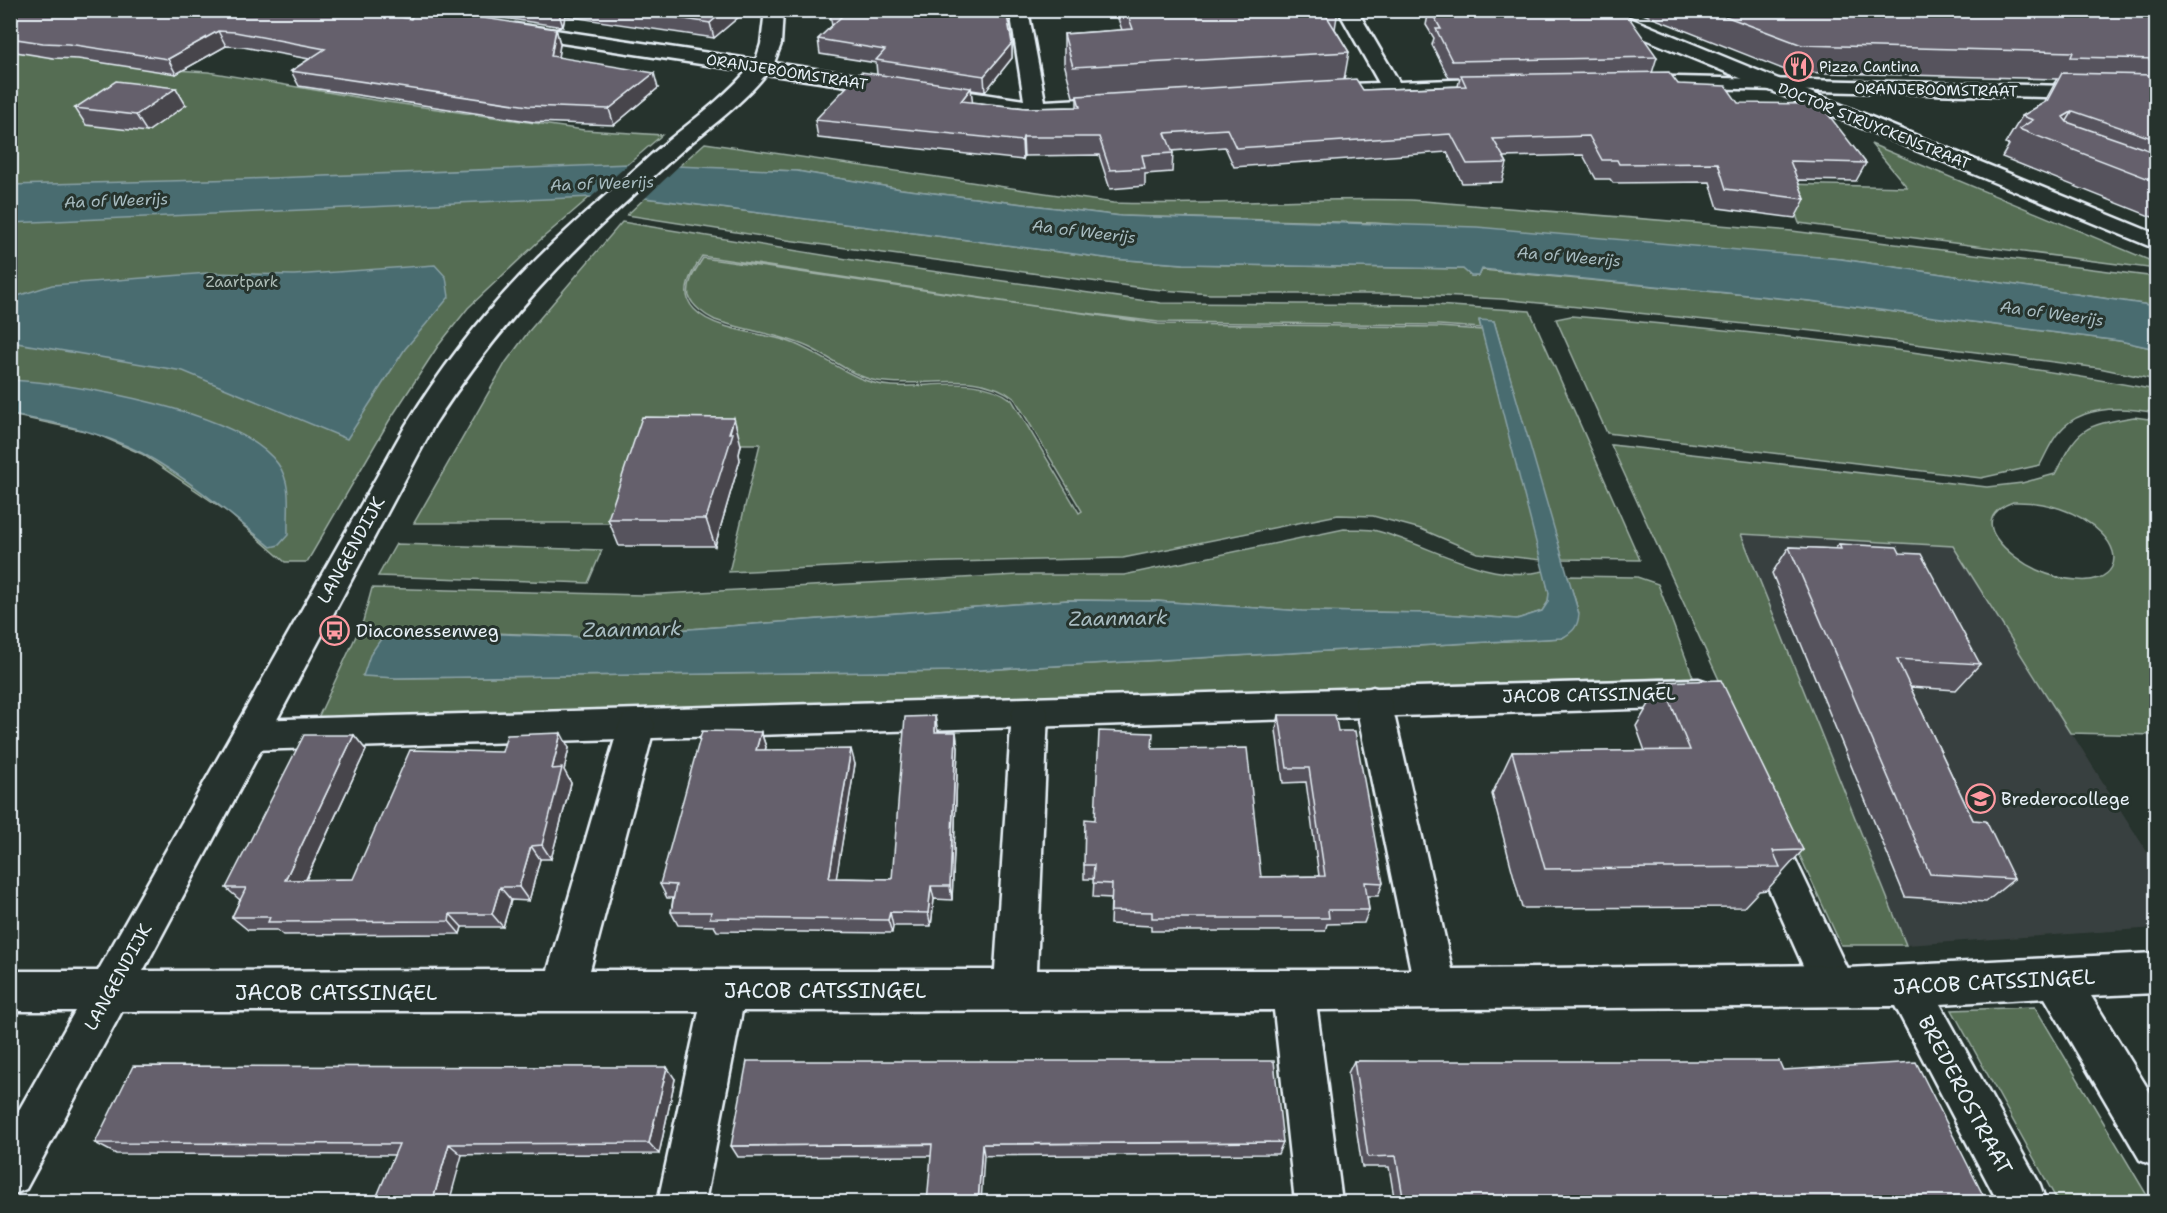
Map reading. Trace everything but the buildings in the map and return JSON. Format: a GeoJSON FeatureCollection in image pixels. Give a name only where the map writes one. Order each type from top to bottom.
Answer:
{"type":"FeatureCollection","features":[{"type":"Feature","properties":{"kind":"street","name":"ORANJEBOOMSTRAAT"},"geometry":{"type":"LineString","coordinates":[[392,10],[423,13],[486,26],[760,68],[1036,108],[1144,102]]}},
{"type":"Feature","properties":{"kind":"street"},"geometry":{"type":"LineString","coordinates":[[760,68],[771,46],[774,10]]}},
{"type":"Feature","properties":{"kind":"street"},"geometry":{"type":"LineString","coordinates":[[1347,10],[1392,87]]}},
{"type":"Feature","properties":{"kind":"street","name":"DOCTOR STRUYCKENSTRAAT"},"geometry":{"type":"LineString","coordinates":[[1592,10],[2157,242]]}},
{"type":"Feature","properties":{"kind":"street"},"geometry":{"type":"LineString","coordinates":[[1019,11],[1036,108]]}},
{"type":"Feature","properties":{"kind":"street","name":"LANGENDIJK"},"geometry":{"type":"LineString","coordinates":[[10,1173],[414,435],[447,383],[476,343],[534,275],[681,138],[747,83],[760,68]]}},
{"type":"Feature","properties":{"kind":"street","name":"ORANJEBOOMSTRAAT"},"geometry":{"type":"LineString","coordinates":[[1616,82],[2157,94]]}},
{"type":"Feature","properties":{"kind":"street"},"geometry":{"type":"LineString","coordinates":[[1298,93],[1392,87],[1522,83]]}},
{"type":"Feature","properties":{"kind":"street","name":"JACOB CATSSINGEL"},"geometry":{"type":"LineString","coordinates":[[250,735],[1698,692],[1713,725]]}},
{"type":"Feature","properties":{"kind":"street"},"geometry":{"type":"LineString","coordinates":[[1373,701],[1436,990]]}},
{"type":"Feature","properties":{"kind":"street"},"geometry":{"type":"LineString","coordinates":[[1015,991],[1030,712]]}},
{"type":"Feature","properties":{"kind":"street"},"geometry":{"type":"LineString","coordinates":[[563,992],[637,725]]}},
{"type":"Feature","properties":{"kind":"street"},"geometry":{"type":"LineString","coordinates":[[1748,801],[1833,986]]}},
{"type":"Feature","properties":{"kind":"street","name":"JACOB CATSSINGEL"},"geometry":{"type":"LineString","coordinates":[[10,991],[109,993],[724,992],[1436,990],[1833,986],[1847,988],[1908,987],[2157,973]]}},
{"type":"Feature","properties":{"kind":"street"},"geometry":{"type":"LineString","coordinates":[[2057,979],[2157,1144]]}},
{"type":"Feature","properties":{"kind":"street","name":"BREDEROSTRAAT"},"geometry":{"type":"LineString","coordinates":[[1908,987],[2023,1203]]}},
{"type":"Feature","properties":{"kind":"street"},"geometry":{"type":"LineString","coordinates":[[1293,990],[1319,1203]]}},
{"type":"Feature","properties":{"kind":"street"},"geometry":{"type":"LineString","coordinates":[[682,1203],[724,992]]}},
{"type":"Feature","properties":{"kind":"shaded area","name":"Brederocollege"},"geometry":{"type":"Polygon","coordinates":[[[1740,534],[1953,546],[2156,866],[2156,928],[1906,945],[1740,534]]]}},
{"type":"Feature","properties":{"kind":"green space","name":"Zaartpark"},"geometry":{"type":"Polygon","coordinates":[[[10,47],[159,69],[208,72],[374,100],[584,130],[662,135],[539,241],[468,308],[438,346],[389,421],[307,562],[285,562],[229,513],[142,454],[94,433],[11,415],[10,47]]]}},
{"type":"Feature","properties":{"kind":"green space"},"geometry":{"type":"Polygon","coordinates":[[[705,143],[1113,203],[1411,200],[1792,231],[2156,277],[2156,306],[1841,259],[1375,223],[1121,216],[901,189],[797,171],[678,167],[705,143]]]}},
{"type":"Feature","properties":{"kind":"green space"},"geometry":{"type":"Polygon","coordinates":[[[1871,144],[2156,263],[2156,269],[1799,223],[1785,184],[1907,187],[1871,144]]]}},
{"type":"Feature","properties":{"kind":"green space"},"geometry":{"type":"Polygon","coordinates":[[[645,198],[1113,259],[1184,264],[1463,269],[1471,276],[1479,276],[1482,270],[1810,301],[2120,341],[2156,349],[2156,380],[2099,368],[1823,332],[1501,299],[1398,294],[1210,294],[1151,289],[787,240],[627,215],[645,198]]]}},
{"type":"Feature","properties":{"kind":"green space"},"geometry":{"type":"Polygon","coordinates":[[[622,222],[859,261],[1161,303],[1435,305],[1530,311],[1640,560],[1561,559],[1494,321],[1479,321],[1481,328],[1439,325],[1158,322],[1064,310],[1158,324],[1439,327],[1482,330],[1542,560],[1477,553],[1421,529],[1373,516],[1338,515],[1123,558],[910,563],[729,572],[760,444],[652,444],[625,523],[414,523],[506,362],[529,331],[622,222]],[[702,256],[691,275],[687,289],[689,302],[694,309],[712,321],[798,345],[849,373],[877,384],[892,386],[970,385],[999,392],[1012,400],[1079,513],[1082,511],[1015,399],[1000,390],[984,384],[966,382],[894,383],[868,379],[797,342],[715,320],[696,307],[688,291],[703,258],[1048,308],[702,256]]]}},
{"type":"Feature","properties":{"kind":"green space"},"geometry":{"type":"Polygon","coordinates":[[[1571,316],[1718,329],[1865,346],[2084,377],[2156,390],[2156,413],[2118,409],[2080,416],[2059,432],[2040,465],[1981,478],[1607,433],[1556,319],[1571,316]]]}},
{"type":"Feature","properties":{"kind":"green space"},"geometry":{"type":"Polygon","coordinates":[[[2134,417],[2156,420],[2156,735],[2070,733],[1953,546],[1741,534],[1906,945],[1841,945],[1611,445],[1987,487],[2022,483],[2055,474],[2070,447],[2084,431],[2103,423],[2134,417]],[[2013,502],[1999,510],[1992,519],[1992,528],[1996,538],[2015,557],[2042,572],[2072,580],[2099,578],[2112,568],[2114,560],[2109,543],[2092,525],[2060,509],[2013,502]]]}},
{"type":"Feature","properties":{"kind":"green space"},"geometry":{"type":"Polygon","coordinates":[[[1344,529],[1377,531],[1480,568],[1523,574],[1544,571],[1549,593],[1548,602],[1542,611],[1517,619],[1428,613],[1302,611],[1155,601],[1068,600],[586,637],[448,631],[363,675],[396,678],[962,671],[1562,638],[1570,632],[1578,618],[1576,602],[1567,576],[1637,577],[1658,584],[1693,677],[316,722],[363,621],[372,588],[642,595],[1018,575],[1124,575],[1344,529]]]}},
{"type":"Feature","properties":{"kind":"green space"},"geometry":{"type":"Polygon","coordinates":[[[396,544],[602,550],[588,583],[378,576],[396,544]]]}},
{"type":"Feature","properties":{"kind":"green space"},"geometry":{"type":"Polygon","coordinates":[[[2035,1007],[2151,1202],[2058,1202],[1952,1010],[2035,1007]]]}},
{"type":"Feature","properties":{"kind":"water","name":"Aa of Weerijs"},"geometry":{"type":"Polygon","coordinates":[[[629,164],[797,171],[901,189],[1121,216],[1477,227],[1841,259],[2156,306],[2156,349],[2120,341],[1810,301],[1482,269],[1479,276],[1471,276],[1463,269],[1184,264],[1113,259],[645,198],[592,197],[11,223],[10,185],[245,179],[629,164]]]}},
{"type":"Feature","properties":{"kind":"water"},"geometry":{"type":"Polygon","coordinates":[[[435,265],[446,277],[449,297],[405,349],[347,439],[183,371],[11,342],[11,298],[52,285],[208,273],[294,275],[435,265]]]}},
{"type":"Feature","properties":{"kind":"water","name":"Zaanmark"},"geometry":{"type":"Polygon","coordinates":[[[1479,320],[1494,321],[1579,614],[1574,629],[1562,638],[962,671],[396,678],[363,676],[370,655],[387,630],[586,637],[1068,600],[1155,601],[1302,611],[1428,613],[1517,619],[1542,611],[1548,602],[1549,593],[1479,320]]]}},
{"type":"Feature","properties":{"kind":"water"},"geometry":{"type":"Polygon","coordinates":[[[11,380],[74,387],[154,403],[229,429],[258,445],[278,464],[286,481],[288,535],[279,545],[271,547],[192,485],[142,453],[110,439],[78,429],[11,415],[11,380]]]}},
{"type":"Feature","properties":{"kind":"pier"},"geometry":{"type":"Polygon","coordinates":[[[632,161],[681,164],[642,201],[588,200],[632,161]]]}},
{"type":"Feature","properties":{"kind":"place","name":"Pizza Cantina"},"geometry":{"type":"Point","coordinates":[1798,67]}},
{"type":"Feature","properties":{"kind":"place","name":"Diaconessenweg"},"geometry":{"type":"Point","coordinates":[335,631]}},
{"type":"Feature","properties":{"kind":"place","name":"Brederocollege"},"geometry":{"type":"Point","coordinates":[1980,799]}}]}
